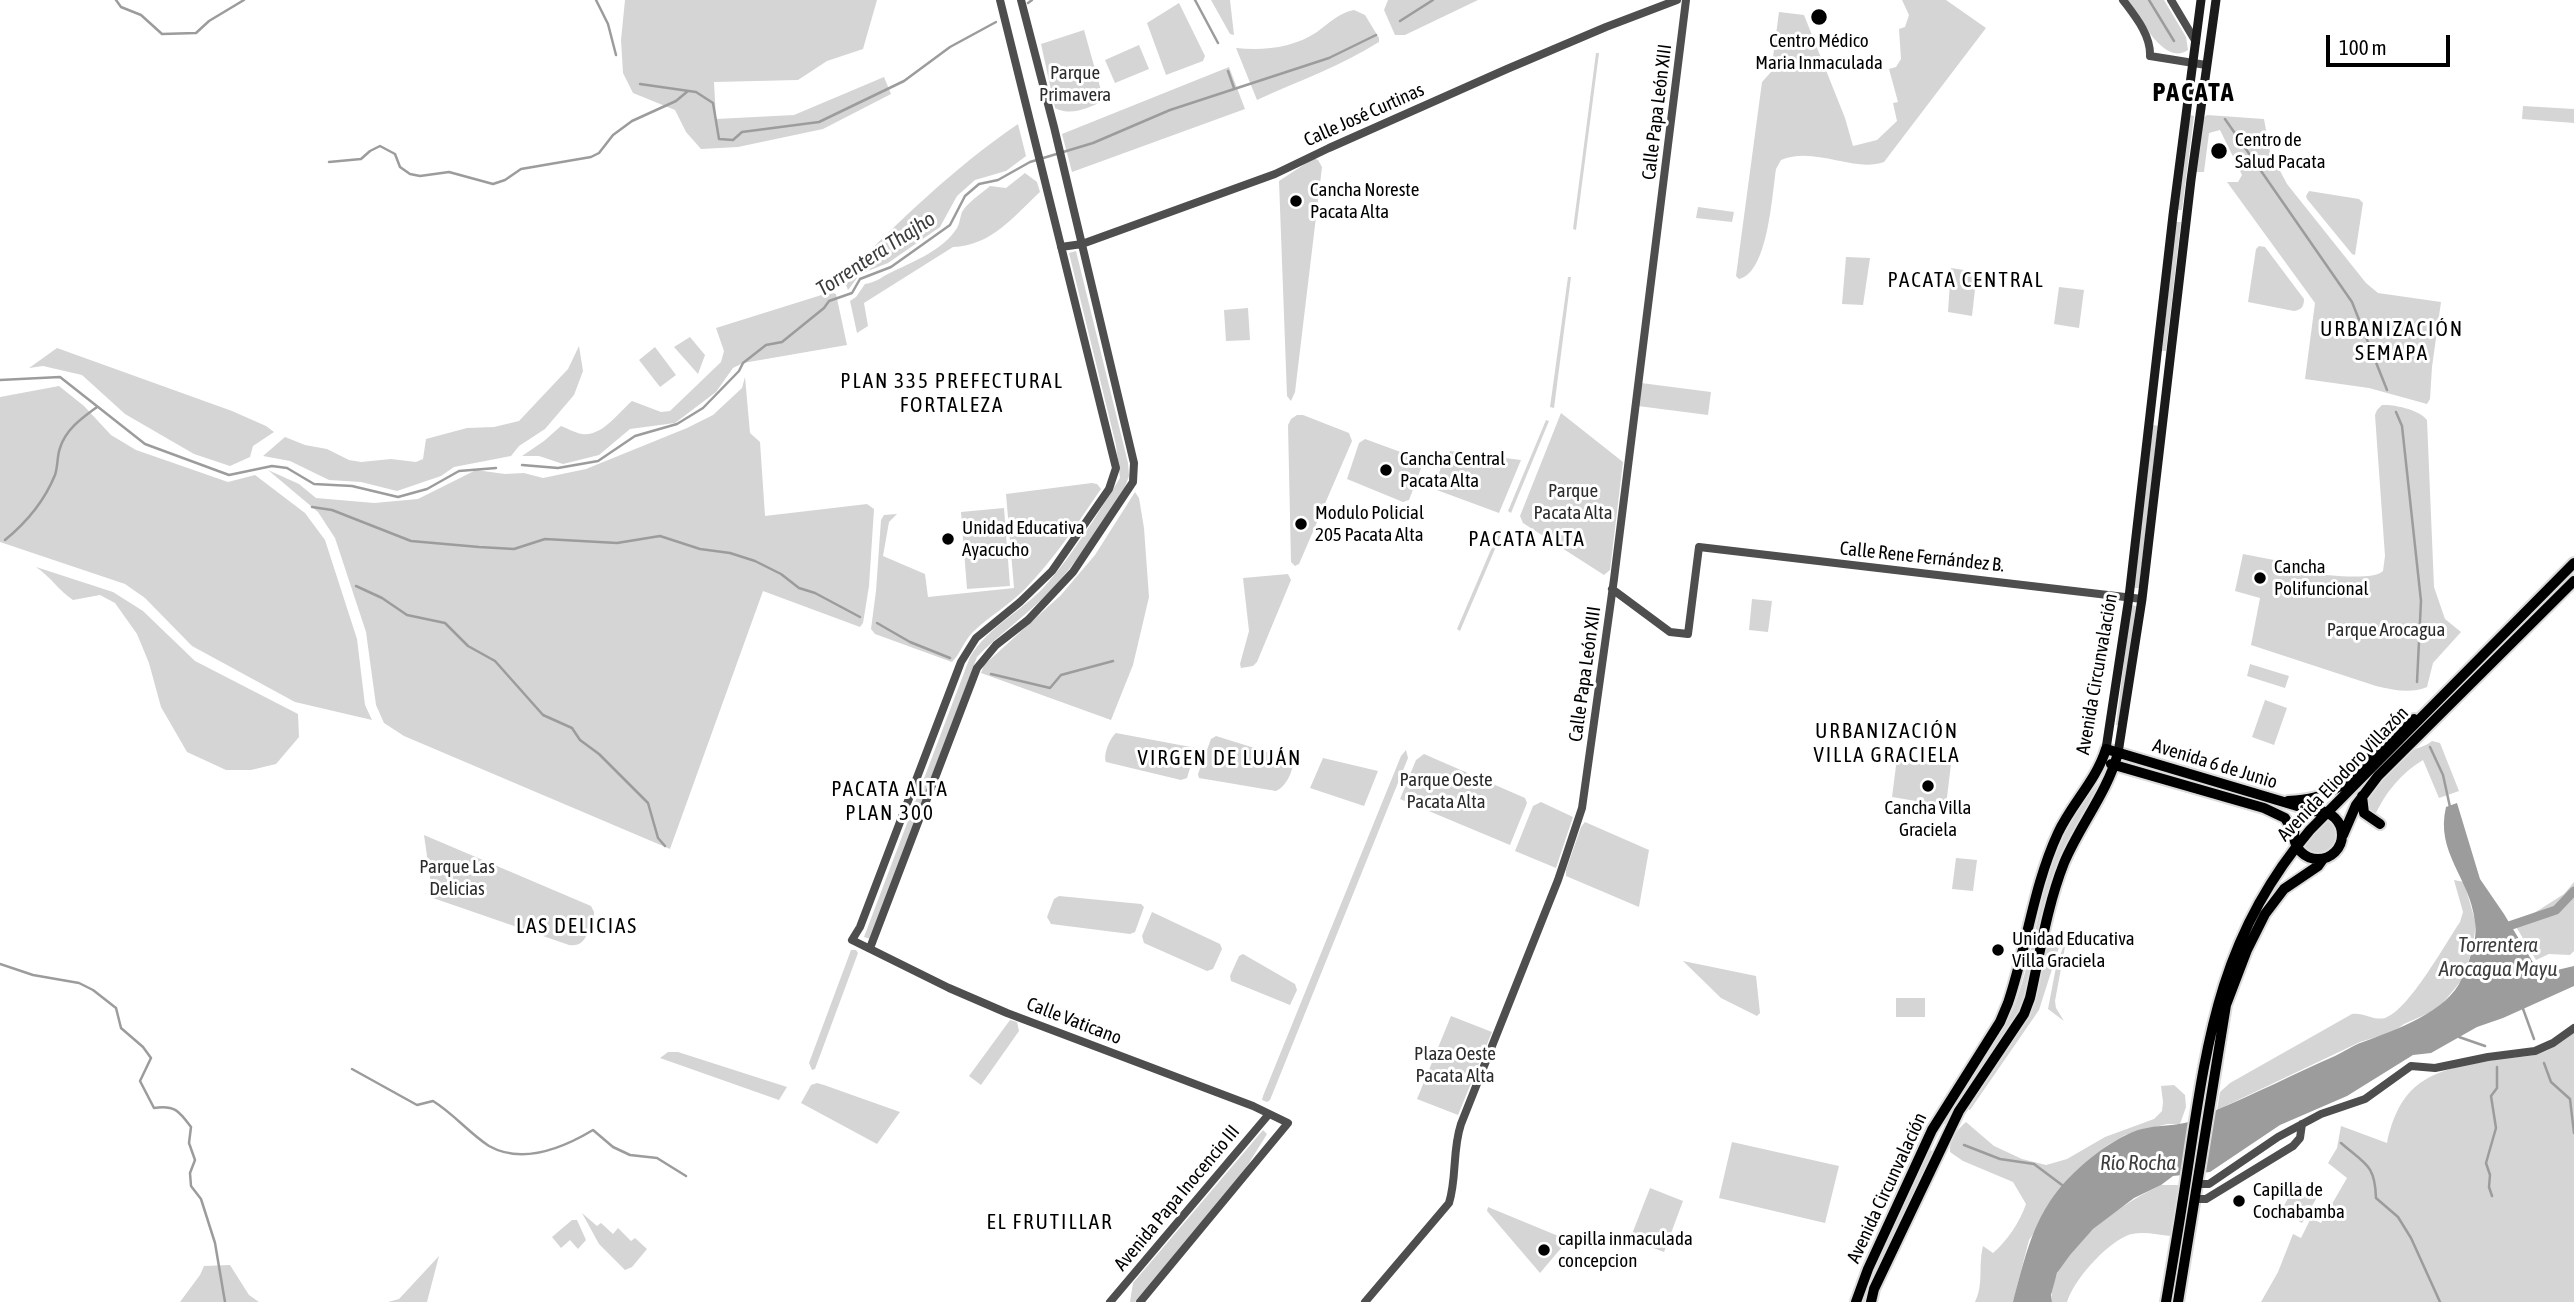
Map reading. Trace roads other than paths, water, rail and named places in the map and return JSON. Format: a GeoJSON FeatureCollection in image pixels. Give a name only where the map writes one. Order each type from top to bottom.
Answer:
{"type":"FeatureCollection","features":[{"type":"Feature","properties":{"kind":"highway","name":"Avenida Eliodoro Villazón"},"geometry":{"type":"LineString","coordinates":[[2178,1302],[2194,1199],[2196,1115],[2209,1033],[2228,970],[2257,906],[2296,845],[2326,812],[2574,563]]}},
{"type":"Feature","properties":{"kind":"highway","name":"Avenida Eliodoro Villazón"},"geometry":{"type":"LineString","coordinates":[[2166,1302],[2208,1110],[2227,1005],[2247,950],[2275,899],[2292,882],[2336,852],[2362,796],[2393,760],[2574,581]]}},
{"type":"Feature","properties":{"kind":"highway"},"geometry":{"type":"LineString","coordinates":[[2278,802],[2312,799],[2329,793],[2340,786],[2402,725],[2425,713]]}},
{"type":"Feature","properties":{"kind":"highway","name":"Avenida 6 de Junio"},"geometry":{"type":"LineString","coordinates":[[2106,749],[2278,802],[2326,812]]}},
{"type":"Feature","properties":{"kind":"highway","name":"Avenida Circunvalación"},"geometry":{"type":"LineString","coordinates":[[1856,1302],[1868,1269],[1932,1130],[2000,1021],[2008,1003],[2039,883],[2053,845],[2068,815],[2089,785],[2106,749]]}},
{"type":"Feature","properties":{"kind":"highway","name":"Avenida Circunvalación"},"geometry":{"type":"LineString","coordinates":[[1871,1302],[1874,1289],[1959,1111],[2024,1014],[2064,863],[2104,789],[2118,753]]}},
{"type":"Feature","properties":{"kind":"highway","name":"Avenida 6 de Junio"},"geometry":{"type":"LineString","coordinates":[[2102,761],[2264,808],[2285,818],[2294,833]]}},
{"type":"Feature","properties":{"kind":"highway"},"geometry":{"type":"LineString","coordinates":[[2362,796],[2364,813],[2380,824]]}},
{"type":"Feature","properties":{"kind":"highway"},"geometry":{"type":"LineString","coordinates":[[2314,811],[2301,818],[2294,833],[2296,845],[2305,856],[2323,859]]}},
{"type":"Feature","properties":{"kind":"highway"},"geometry":{"type":"LineString","coordinates":[[2326,812],[2337,820],[2343,835]]}},
{"type":"Feature","properties":{"kind":"main road","name":"Avenida Circunvalación"},"geometry":{"type":"LineString","coordinates":[[2106,749],[2129,597],[2166,266],[2201,0]]}},
{"type":"Feature","properties":{"kind":"main road","name":"Avenida Circunvalación"},"geometry":{"type":"LineString","coordinates":[[2118,753],[2142,599],[2191,180],[2216,0]]}},
{"type":"Feature","properties":{"kind":"street"},"geometry":{"type":"LineString","coordinates":[[1000,0],[1061,247]]}},
{"type":"Feature","properties":{"kind":"street"},"geometry":{"type":"LineString","coordinates":[[870,948],[977,668],[996,645],[1044,604],[1073,572],[1133,482],[1134,463],[1021,0]]}},
{"type":"Feature","properties":{"kind":"street","name":"Calle José Curtinas"},"geometry":{"type":"LineString","coordinates":[[1061,247],[1082,244],[1275,174],[1507,69],[1677,0]]}},
{"type":"Feature","properties":{"kind":"street","name":"Calle Papa León XIII"},"geometry":{"type":"LineString","coordinates":[[1365,1302],[1450,1203],[1456,1138],[1558,880],[1582,808],[1686,0]]}},
{"type":"Feature","properties":{"kind":"street"},"geometry":{"type":"LineString","coordinates":[[2123,0],[2146,34],[2151,45],[2150,55],[2206,65]]}},
{"type":"Feature","properties":{"kind":"street"},"geometry":{"type":"LineString","coordinates":[[2171,0],[2196,42]]}},
{"type":"Feature","properties":{"kind":"street","name":"Calle Vaticano"},"geometry":{"type":"LineString","coordinates":[[1061,247],[1115,459],[1115,474],[1109,489],[1052,570],[1020,602],[976,638],[961,662],[854,936],[870,948],[949,988],[1007,1013],[1253,1105],[1288,1123]]}},
{"type":"Feature","properties":{"kind":"street","name":"Calle Rene Fernández B."},"geometry":{"type":"LineString","coordinates":[[1612,589],[1670,632],[1688,634],[1699,547],[2142,599]]}},
{"type":"Feature","properties":{"kind":"street"},"geometry":{"type":"LineString","coordinates":[[2193,1182],[2209,1184],[2278,1137],[2321,1114],[2365,1099],[2412,1066],[2435,1068],[2535,1051],[2553,1044],[2574,1028]]}},
{"type":"Feature","properties":{"kind":"street","name":"Avenida Papa Inocencio III"},"geometry":{"type":"LineString","coordinates":[[1110,1302],[1269,1114]]}},
{"type":"Feature","properties":{"kind":"street","name":"Avenida Papa Inocencio III"},"geometry":{"type":"LineString","coordinates":[[1140,1302],[1288,1123]]}},
{"type":"Feature","properties":{"kind":"street"},"geometry":{"type":"LineString","coordinates":[[2194,1199],[2206,1199],[2293,1146],[2300,1138],[2302,1124]]}},
{"type":"Feature","properties":{"kind":"water","name":"Río Rocha"},"geometry":{"type":"Polygon","coordinates":[[[2457,803],[2480,879],[2540,974],[2574,966],[2574,986],[2477,1027],[2431,1053],[2413,1055],[2347,1096],[2280,1125],[2210,1172],[2173,1176],[2134,1198],[2093,1229],[2057,1273],[2051,1295],[2052,1302],[2013,1302],[2031,1239],[2048,1205],[2074,1173],[2103,1149],[2138,1130],[2188,1122],[2244,1098],[2419,1018],[2445,1001],[2455,990],[2470,958],[2476,929],[2472,906],[2445,838],[2446,807],[2457,803]]]}},
{"type":"Feature","properties":{"kind":"waterway"},"geometry":{"type":"LineString","coordinates":[[116,0],[121,7],[141,15],[162,34],[196,33],[209,21],[244,0]]}},
{"type":"Feature","properties":{"kind":"waterway"},"geometry":{"type":"LineString","coordinates":[[596,0],[608,24],[616,55]]}},
{"type":"Feature","properties":{"kind":"waterway"},"geometry":{"type":"LineString","coordinates":[[1028,3],[1032,0]]}},
{"type":"Feature","properties":{"kind":"waterway"},"geometry":{"type":"LineString","coordinates":[[1195,0],[1218,43]]}},
{"type":"Feature","properties":{"kind":"waterway","name":"Torrentera Thajho"},"geometry":{"type":"LineString","coordinates":[[1400,21],[1433,0]]}},
{"type":"Feature","properties":{"kind":"waterway","name":"Torrentera Arocagua Mayu"},"geometry":{"type":"LineString","coordinates":[[2149,0],[2174,41]]}},
{"type":"Feature","properties":{"kind":"waterway"},"geometry":{"type":"LineString","coordinates":[[640,84],[696,92],[713,103],[719,139],[733,140],[742,132],[819,122],[904,81],[950,47],[996,22]]}},
{"type":"Feature","properties":{"kind":"waterway","name":"Torrentera Thajho"},"geometry":{"type":"LineString","coordinates":[[522,465],[558,468],[598,461],[635,436],[677,424],[703,408],[739,371],[743,363],[766,345],[782,342],[829,301],[852,293],[860,279],[891,267],[950,225],[965,196],[979,184],[998,180],[1030,162],[1093,143],[1170,110],[1329,58],[1376,35]]}},
{"type":"Feature","properties":{"kind":"waterway"},"geometry":{"type":"LineString","coordinates":[[1228,71],[1234,88]]}},
{"type":"Feature","properties":{"kind":"waterway"},"geometry":{"type":"LineString","coordinates":[[329,162],[361,159],[380,146],[395,154],[400,167],[410,174],[420,176],[449,172],[493,184],[505,180],[521,169],[591,157],[599,153],[613,135],[632,121],[676,101],[688,91]]}},
{"type":"Feature","properties":{"kind":"waterway","name":"Torrentera Arocagua Mayu"},"geometry":{"type":"LineString","coordinates":[[2225,119],[2352,302],[2387,390]]}},
{"type":"Feature","properties":{"kind":"waterway","name":"Torrentera Thajho"},"geometry":{"type":"LineString","coordinates":[[0,380],[60,377],[145,444],[229,475],[272,466],[287,468],[314,484],[352,486],[398,497],[427,489],[459,471],[496,468]]}},
{"type":"Feature","properties":{"kind":"waterway"},"geometry":{"type":"LineString","coordinates":[[5,540],[28,519],[46,494],[55,475],[59,451],[66,435],[75,424],[97,407]]}},
{"type":"Feature","properties":{"kind":"waterway","name":"Torrentera Arocagua Mayu"},"geometry":{"type":"LineString","coordinates":[[2396,412],[2402,426],[2421,601],[2417,682]]}},
{"type":"Feature","properties":{"kind":"waterway"},"geometry":{"type":"LineString","coordinates":[[312,507],[332,510],[411,541],[479,547],[514,549],[545,539],[617,543],[660,536],[700,549],[730,553],[755,561],[781,574],[799,588],[815,593],[860,617]]}},
{"type":"Feature","properties":{"kind":"waterway"},"geometry":{"type":"LineString","coordinates":[[356,586],[382,598],[407,615],[445,623],[468,646],[495,661],[543,715],[572,728],[580,740],[599,754],[648,803],[658,838],[665,846]]}},
{"type":"Feature","properties":{"kind":"waterway"},"geometry":{"type":"LineString","coordinates":[[877,623],[910,642],[950,658]]}},
{"type":"Feature","properties":{"kind":"waterway"},"geometry":{"type":"LineString","coordinates":[[991,674],[1050,688],[1061,675],[1113,661]]}},
{"type":"Feature","properties":{"kind":"waterway","name":"Torrentera Arocagua Mayu"},"geometry":{"type":"LineString","coordinates":[[2430,747],[2443,775],[2450,807]]}},
{"type":"Feature","properties":{"kind":"waterway"},"geometry":{"type":"LineString","coordinates":[[2500,929],[2556,910],[2574,891]]}},
{"type":"Feature","properties":{"kind":"waterway"},"geometry":{"type":"LineString","coordinates":[[0,964],[33,975],[79,983],[93,990],[116,1008],[121,1028],[143,1047],[151,1058],[140,1081],[154,1108],[167,1107],[176,1110],[191,1127],[189,1143],[195,1160],[190,1173],[191,1186],[201,1199],[215,1243],[225,1302]]}},
{"type":"Feature","properties":{"kind":"waterway"},"geometry":{"type":"LineString","coordinates":[[2522,1006],[2534,1039]]}},
{"type":"Feature","properties":{"kind":"waterway"},"geometry":{"type":"LineString","coordinates":[[2459,1037],[2485,1046]]}},
{"type":"Feature","properties":{"kind":"waterway"},"geometry":{"type":"LineString","coordinates":[[2544,1063],[2551,1082],[2570,1099],[2574,1133]]}},
{"type":"Feature","properties":{"kind":"waterway"},"geometry":{"type":"LineString","coordinates":[[2492,1196],[2486,1163],[2496,1128],[2491,1096],[2497,1088],[2497,1067]]}},
{"type":"Feature","properties":{"kind":"waterway"},"geometry":{"type":"LineString","coordinates":[[352,1069],[417,1105],[433,1101],[482,1141],[502,1152],[542,1152],[569,1143],[593,1130],[613,1147],[630,1155],[657,1158],[686,1176]]}},
{"type":"Feature","properties":{"kind":"waterway"},"geometry":{"type":"LineString","coordinates":[[2341,1143],[2371,1171],[2376,1198],[2398,1217],[2411,1238],[2440,1302]]}},
{"type":"Feature","properties":{"kind":"waterway"},"geometry":{"type":"LineString","coordinates":[[1964,1145],[2000,1159],[2034,1164],[2062,1185]]}},
{"type":"Feature","properties":{"kind":"place","name":"Centro Médico Maria Inmaculada"},"geometry":{"type":"Point","coordinates":[1819,17]}},
{"type":"Feature","properties":{"kind":"place","name":"Centro de Salud Pacata"},"geometry":{"type":"Point","coordinates":[2219,151]}},
{"type":"Feature","properties":{"kind":"place","name":"Cancha Noreste Pacata Alta"},"geometry":{"type":"Point","coordinates":[1296,201]}},
{"type":"Feature","properties":{"kind":"place","name":"Cancha Central Pacata Alta"},"geometry":{"type":"Point","coordinates":[1386,470]}},
{"type":"Feature","properties":{"kind":"place","name":"Modulo Policial 205 Pacata Alta"},"geometry":{"type":"Point","coordinates":[1301,524]}},
{"type":"Feature","properties":{"kind":"place","name":"Unidad Educativa Ayacucho"},"geometry":{"type":"Point","coordinates":[948,539]}},
{"type":"Feature","properties":{"kind":"place","name":"Cancha Polifuncional"},"geometry":{"type":"Point","coordinates":[2260,578]}},
{"type":"Feature","properties":{"kind":"place","name":"Cancha Villa Graciela"},"geometry":{"type":"Point","coordinates":[1928,786]}},
{"type":"Feature","properties":{"kind":"place","name":"Unidad Educativa Villa Graciela"},"geometry":{"type":"Point","coordinates":[1998,950]}},
{"type":"Feature","properties":{"kind":"place","name":"Capilla de Cochabamba"},"geometry":{"type":"Point","coordinates":[2239,1201]}},
{"type":"Feature","properties":{"kind":"place","name":"capilla inmaculada concepcion"},"geometry":{"type":"Point","coordinates":[1544,1250]}},
{"type":"Feature","properties":{"kind":"district","name":"PACATA"},"geometry":{"type":"Point","coordinates":[2194,93]}},
{"type":"Feature","properties":{"kind":"district","name":"PACATA CENTRAL"},"geometry":{"type":"Point","coordinates":[1966,280]}},
{"type":"Feature","properties":{"kind":"district","name":"URBANIZACIÓN SEMAPA"},"geometry":{"type":"Point","coordinates":[2392,341]}},
{"type":"Feature","properties":{"kind":"district","name":"PLAN 335 PREFECTURAL FORTALEZA"},"geometry":{"type":"Point","coordinates":[952,393]}},
{"type":"Feature","properties":{"kind":"district","name":"PACATA ALTA"},"geometry":{"type":"Point","coordinates":[1527,539]}},
{"type":"Feature","properties":{"kind":"district","name":"URBANIZACIÓN VILLA GRACIELA"},"geometry":{"type":"Point","coordinates":[1887,743]}},
{"type":"Feature","properties":{"kind":"district","name":"VIRGEN DE LUJÁN"},"geometry":{"type":"Point","coordinates":[1220,758]}},
{"type":"Feature","properties":{"kind":"district","name":"PACATA ALTA PLAN 300"},"geometry":{"type":"Point","coordinates":[890,801]}},
{"type":"Feature","properties":{"kind":"district","name":"LAS DELICIAS"},"geometry":{"type":"Point","coordinates":[577,926]}},
{"type":"Feature","properties":{"kind":"district","name":"EL FRUTILLAR"},"geometry":{"type":"Point","coordinates":[1050,1222]}},
{"type":"Feature","properties":{"kind":"park label","name":"Parque Primavera"},"geometry":{"type":"Point","coordinates":[1075,84]}},
{"type":"Feature","properties":{"kind":"park label","name":"Parque Pacata Alta"},"geometry":{"type":"Point","coordinates":[1573,502]}},
{"type":"Feature","properties":{"kind":"park label","name":"Parque Arocagua"},"geometry":{"type":"Point","coordinates":[2386,630]}},
{"type":"Feature","properties":{"kind":"park label","name":"Parque Oeste Pacata Alta"},"geometry":{"type":"Point","coordinates":[1446,791]}},
{"type":"Feature","properties":{"kind":"park label","name":"Parque Las Delicias"},"geometry":{"type":"Point","coordinates":[457,878]}},
{"type":"Feature","properties":{"kind":"park label","name":"Plaza Oeste Pacata Alta"},"geometry":{"type":"Point","coordinates":[1455,1065]}}]}
